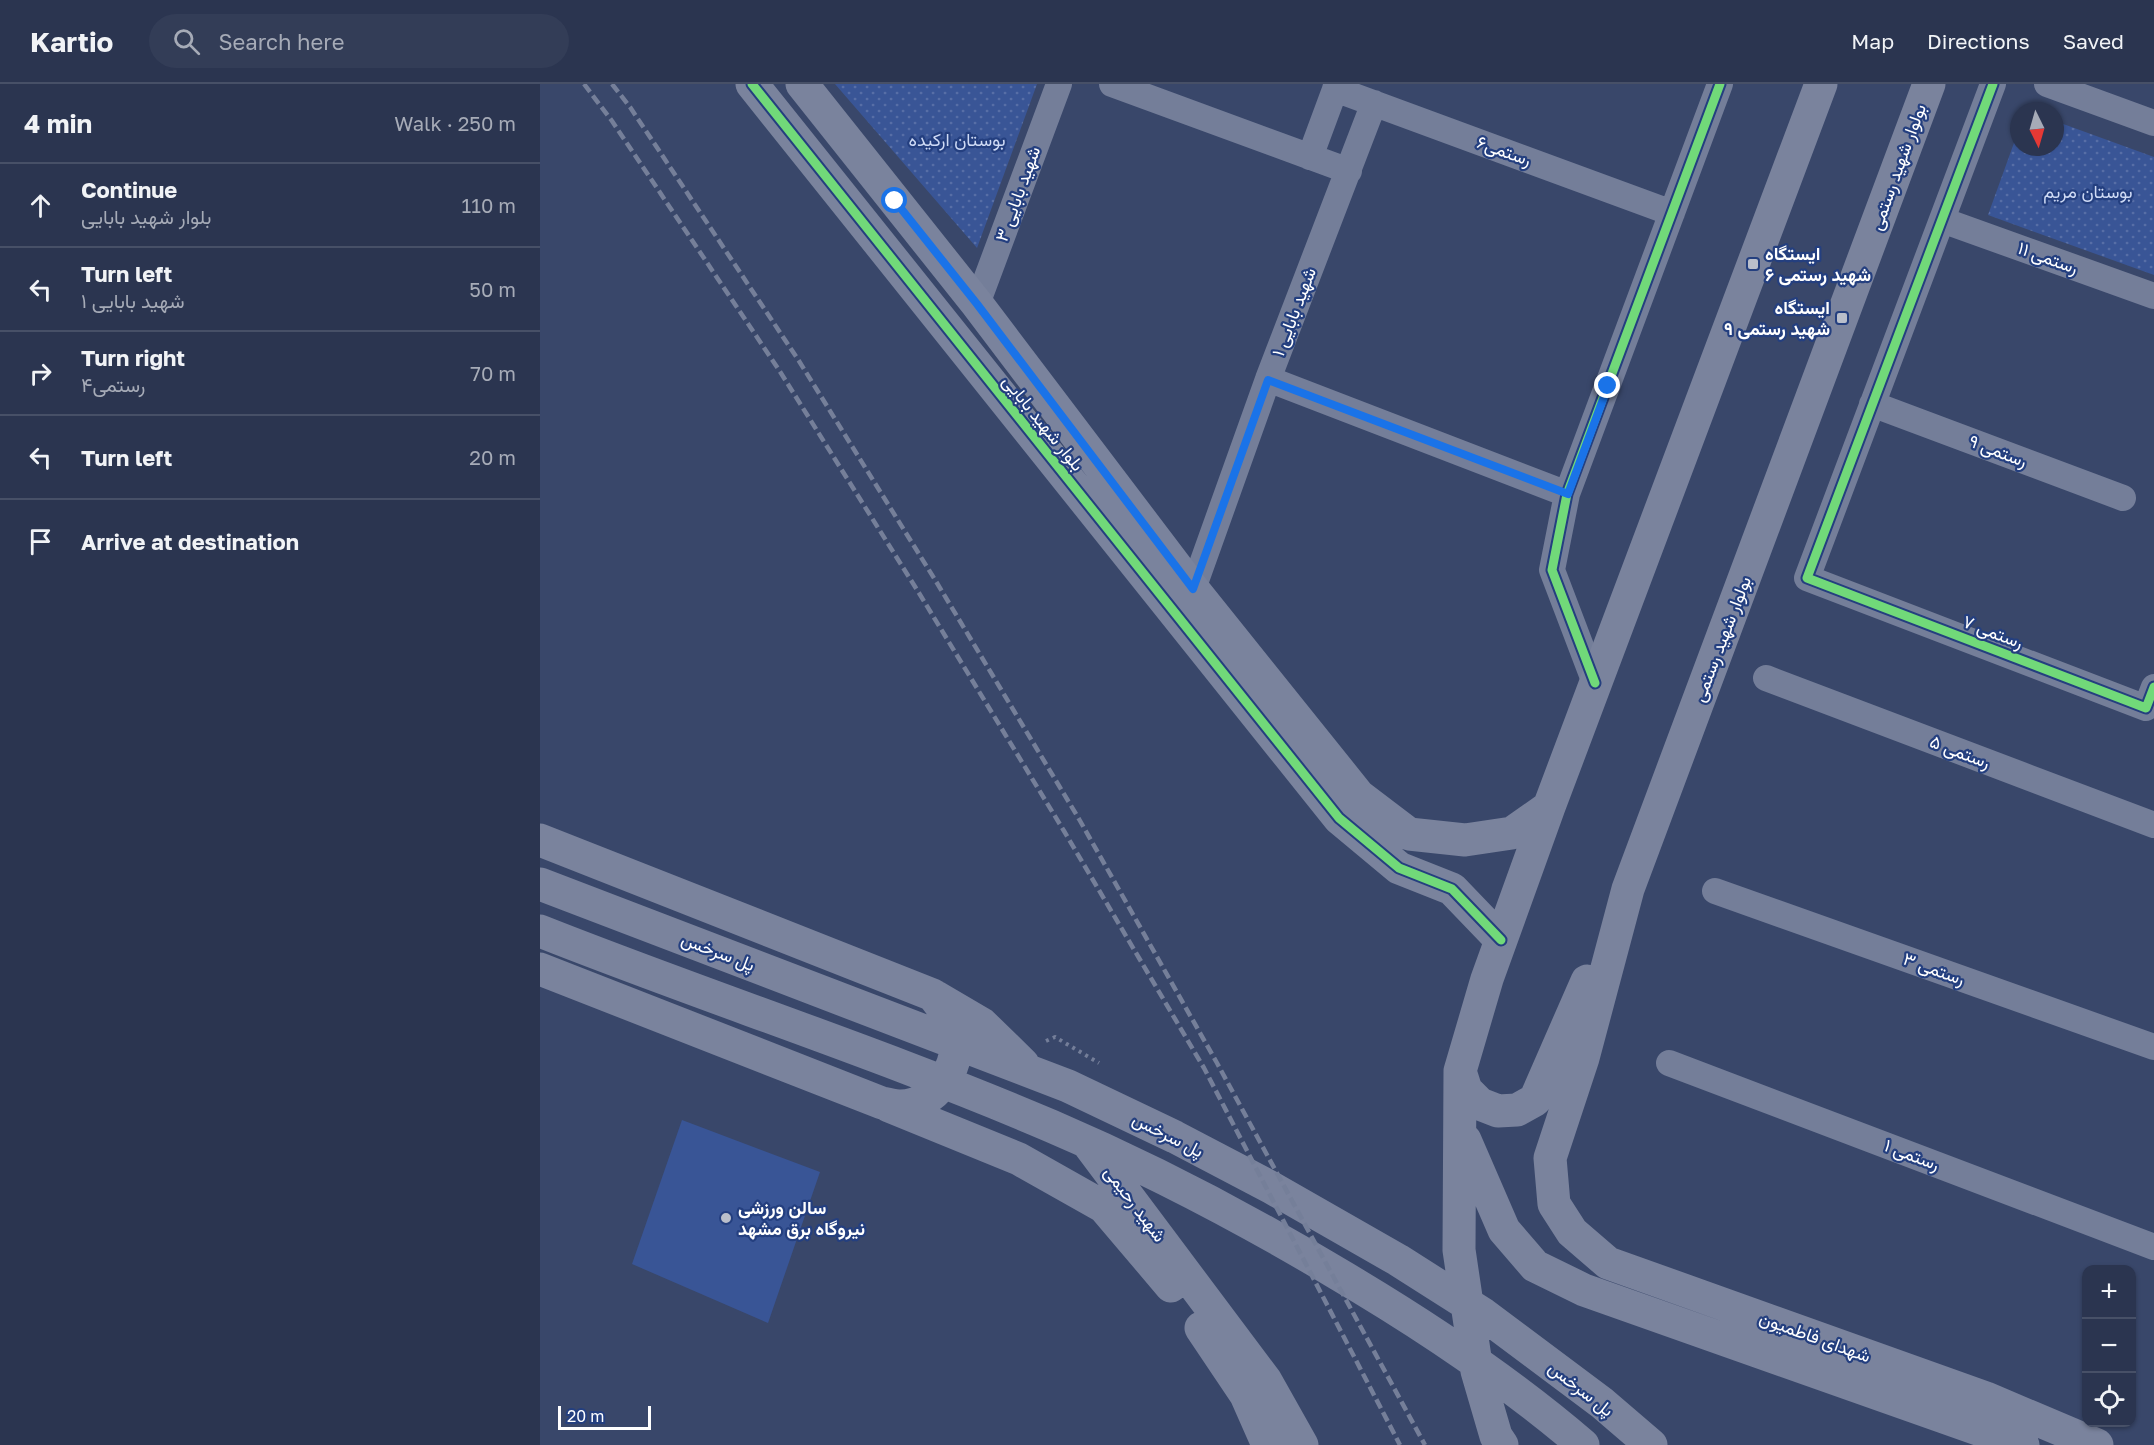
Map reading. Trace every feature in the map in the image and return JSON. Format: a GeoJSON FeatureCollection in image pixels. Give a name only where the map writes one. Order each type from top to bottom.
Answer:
{"type":"FeatureCollection","features":[{"type":"Feature","properties":{"kind":"main road","name":"بلوار شهید بابایی"},"geometry":{"type":"LineString","coordinates":[[752,84],[1339,818],[1399,867],[1452,889],[1501,940]]}},
{"type":"Feature","properties":{"kind":"main road"},"geometry":{"type":"LineString","coordinates":[[1502,1445],[1496,1436],[1477,1371],[1459,1250],[1460,1071],[1501,940],[1549,807],[1821,84]]}},
{"type":"Feature","properties":{"kind":"main road","name":"بولوار شهید رستمی"},"geometry":{"type":"LineString","coordinates":[[1554,1204],[1550,1158],[1583,1058],[1628,889],[1929,84]]}},
{"type":"Feature","properties":{"kind":"main road","name":"بلوار شهید بابایی"},"geometry":{"type":"LineString","coordinates":[[813,90],[1193,589],[1359,796],[1409,834],[1465,840],[1512,833],[1549,807]]}},
{"type":"Feature","properties":{"kind":"main road","name":"شهید رحیمی"},"geometry":{"type":"LineString","coordinates":[[540,840],[933,995],[982,1024],[1015,1055],[1044,1088],[1121,1185],[1266,1381],[1302,1445]]}},
{"type":"Feature","properties":{"kind":"main road","name":"پل سرخس"},"geometry":{"type":"LineString","coordinates":[[540,884],[1068,1086],[1175,1137],[1272,1188],[1398,1260],[1483,1314],[1602,1403],[1651,1445]]}},
{"type":"Feature","properties":{"kind":"main road"},"geometry":{"type":"LineString","coordinates":[[1460,1071],[1466,1090],[1480,1104],[1498,1111],[1517,1110],[1534,1100],[1628,889]]}},
{"type":"Feature","properties":{"kind":"main road"},"geometry":{"type":"LineString","coordinates":[[540,932],[936,1079],[1051,1126],[1161,1176],[1249,1221],[1385,1302],[1464,1353],[1583,1445]]}},
{"type":"Feature","properties":{"kind":"main road","name":"شهید رحیمی"},"geometry":{"type":"LineString","coordinates":[[540,969],[1019,1159],[1104,1208],[1180,1297],[1246,1395],[1268,1445]]}},
{"type":"Feature","properties":{"kind":"main road"},"geometry":{"type":"LineString","coordinates":[[882,1103],[900,1106],[919,1102],[934,1093],[948,1077],[955,1059],[956,1035],[947,1013],[933,995]]}},
{"type":"Feature","properties":{"kind":"main road"},"geometry":{"type":"LineString","coordinates":[[1460,1127],[1504,1230],[1535,1266],[1584,1290],[2023,1445]]}},
{"type":"Feature","properties":{"kind":"main road","name":"شهدای فاطمیون"},"geometry":{"type":"LineString","coordinates":[[1554,1204],[1572,1232],[1608,1263],[1986,1398],[2088,1443]]}},
{"type":"Feature","properties":{"kind":"street","name":"شهید بابایی ۳"},"geometry":{"type":"LineString","coordinates":[[977,304],[1059,84]]}},
{"type":"Feature","properties":{"kind":"street"},"geometry":{"type":"LineString","coordinates":[[1112,84],[1349,171]]}},
{"type":"Feature","properties":{"kind":"street"},"geometry":{"type":"LineString","coordinates":[[1595,683],[1552,570],[1568,494],[1720,84]]}},
{"type":"Feature","properties":{"kind":"street"},"geometry":{"type":"LineString","coordinates":[[1872,404],[1993,84]]}},
{"type":"Feature","properties":{"kind":"street"},"geometry":{"type":"LineString","coordinates":[[2047,84],[2154,123]]}},
{"type":"Feature","properties":{"kind":"street"},"geometry":{"type":"LineString","coordinates":[[1310,157],[1336,87]]}},
{"type":"Feature","properties":{"kind":"street","name":"رستمی۶"},"geometry":{"type":"LineString","coordinates":[[1336,87],[1374,104],[1672,213]]}},
{"type":"Feature","properties":{"kind":"street","name":"شهید بابایی ۱"},"geometry":{"type":"LineString","coordinates":[[1193,589],[1268,380],[1374,104]]}},
{"type":"Feature","properties":{"kind":"street","name":"رستمی ۱۱"},"geometry":{"type":"LineString","coordinates":[[1942,220],[2154,296]]}},
{"type":"Feature","properties":{"kind":"street"},"geometry":{"type":"LineString","coordinates":[[1268,380],[1568,494]]}},
{"type":"Feature","properties":{"kind":"street","name":"رستمی ۹"},"geometry":{"type":"LineString","coordinates":[[1872,404],[2123,498]]}},
{"type":"Feature","properties":{"kind":"street","name":"رستمی ۷"},"geometry":{"type":"LineString","coordinates":[[1872,404],[1807,578],[2146,708],[2154,687]]}},
{"type":"Feature","properties":{"kind":"street","name":"رستمی ۵"},"geometry":{"type":"LineString","coordinates":[[1766,678],[2154,825]]}},
{"type":"Feature","properties":{"kind":"street","name":"رستمی ۳"},"geometry":{"type":"LineString","coordinates":[[1715,891],[2154,1047]]}},
{"type":"Feature","properties":{"kind":"street","name":"رستمی ۱"},"geometry":{"type":"LineString","coordinates":[[1669,1063],[2154,1247]]}},
{"type":"Feature","properties":{"kind":"green space","name":"بوستان ارکیده"},"geometry":{"type":"Polygon","coordinates":[[[835,84],[1037,84],[977,248],[835,84]]]}},
{"type":"Feature","properties":{"kind":"green space","name":"بوستان مریم"},"geometry":{"type":"Polygon","coordinates":[[[2064,124],[2154,157],[2154,275],[1988,215],[2010,154],[2010,156],[2064,156],[2064,124]]]}},
{"type":"Feature","properties":{"kind":"green space","name":"سالن ورزشی نیروگاه برق مشهد"},"geometry":{"type":"Polygon","coordinates":[[[682,1120],[820,1172],[768,1323],[632,1264],[682,1120]]]}},
{"type":"Feature","properties":{"kind":"railway"},"geometry":{"type":"LineString","coordinates":[[584,84],[612,121],[779,370],[919,593],[1064,831],[1204,1068],[1400,1445]]}},
{"type":"Feature","properties":{"kind":"railway"},"geometry":{"type":"LineString","coordinates":[[612,84],[630,107],[799,361],[937,583],[1079,819],[1217,1063],[1425,1445]]}},
{"type":"Feature","properties":{"kind":"cycle path"},"geometry":{"type":"LineString","coordinates":[[752,84],[1339,818],[1399,868],[1452,889],[1501,940]]}},
{"type":"Feature","properties":{"kind":"cycle path"},"geometry":{"type":"LineString","coordinates":[[1595,683],[1552,570],[1567,494],[1720,84]]}},
{"type":"Feature","properties":{"kind":"cycle path"},"geometry":{"type":"LineString","coordinates":[[1993,84],[1807,578],[2146,708],[2154,687]]}},
{"type":"Feature","properties":{"kind":"place","name":"ایستگاه شهید رستمی ۶"},"geometry":{"type":"Point","coordinates":[1753,264]}},
{"type":"Feature","properties":{"kind":"place","name":"ایستگاه شهید رستمی ۹"},"geometry":{"type":"Point","coordinates":[1842,318]}},
{"type":"Feature","properties":{"kind":"place","name":"سالن ورزشی نیروگاه برق مشهد"},"geometry":{"type":"Point","coordinates":[726,1218]}},
{"type":"Feature","properties":{"kind":"route"},"geometry":{"type":"LineString","coordinates":[[895,201],[977,304],[1193,589],[1268,380],[1568,494],[1608,386]]}}]}
